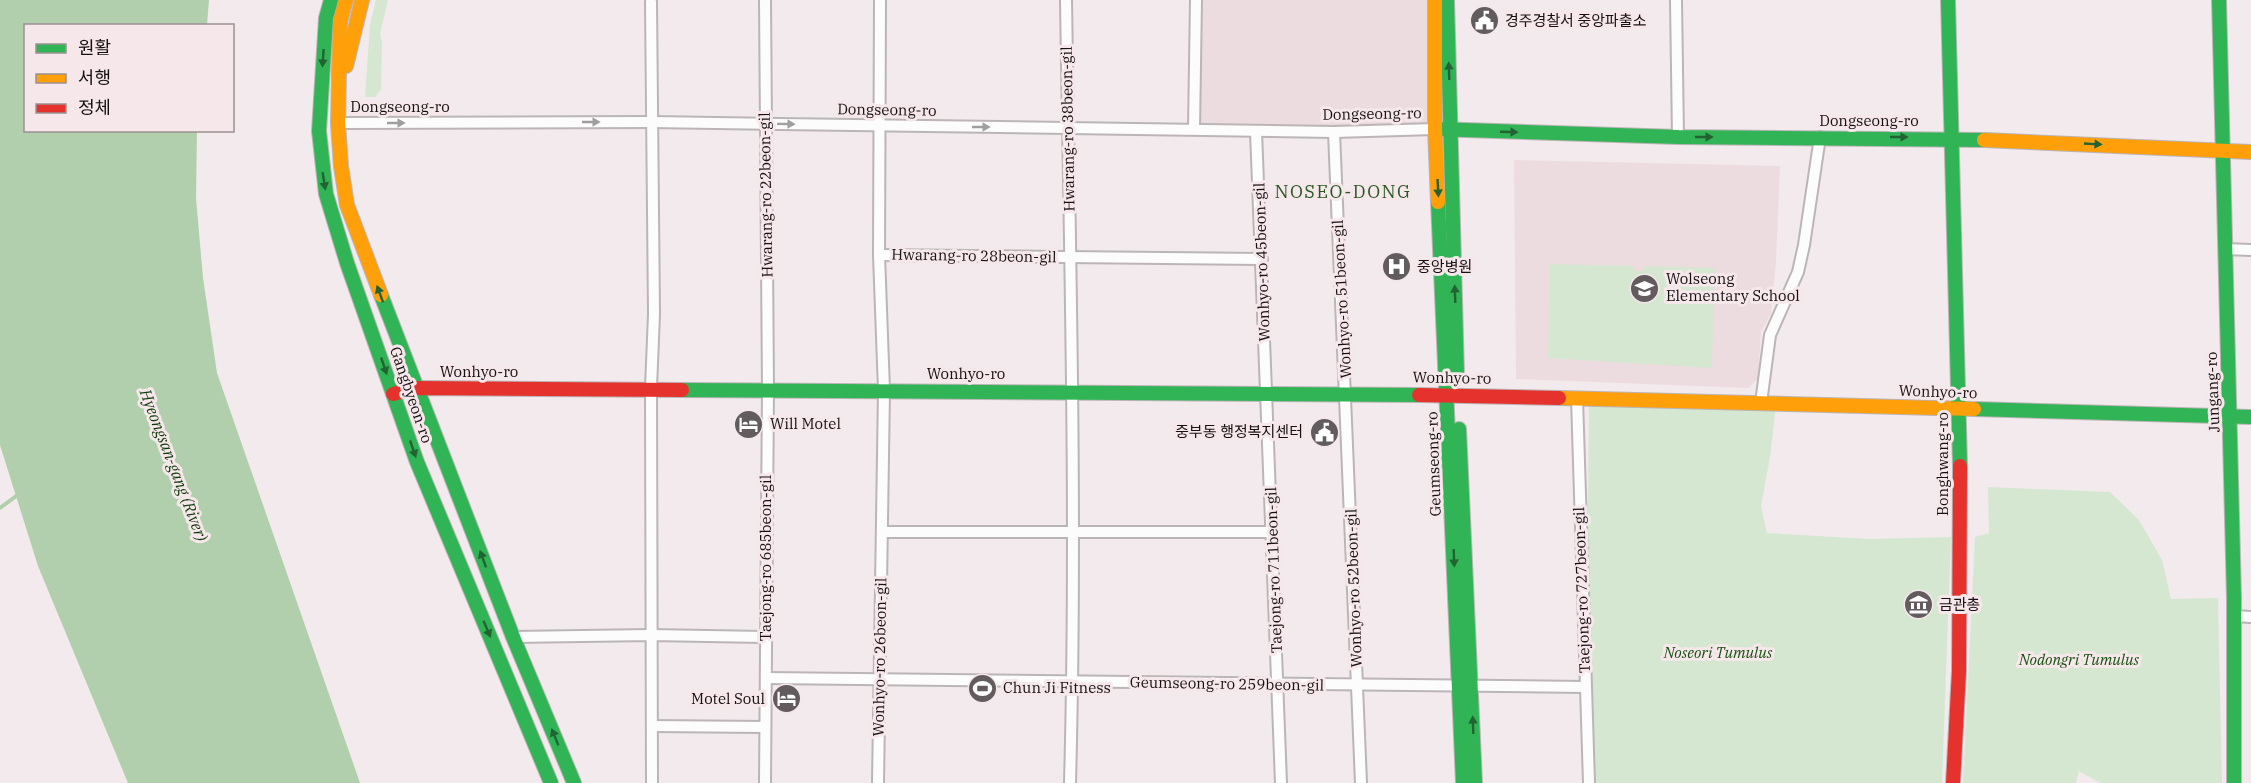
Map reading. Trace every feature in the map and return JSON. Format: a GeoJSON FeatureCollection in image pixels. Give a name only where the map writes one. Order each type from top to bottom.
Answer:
{"type":"FeatureCollection","features":[{"type":"Feature","properties":{"kind":"street","name":"Gangbyeon-ro"},"geometry":{"type":"LineString","coordinates":[[331,0],[326,18],[320,123],[321,165],[326,194],[347,263],[417,462],[551,783]]}},
{"type":"Feature","properties":{"kind":"street","name":"Gangbyeon-ro"},"geometry":{"type":"LineString","coordinates":[[345,0],[340,22],[338,123],[347,205],[415,388],[513,637],[574,783]]}},
{"type":"Feature","properties":{"kind":"street"},"geometry":{"type":"LineString","coordinates":[[339,92],[362,0]]}},
{"type":"Feature","properties":{"kind":"street","name":"Hwarang-ro 22beon-gil"},"geometry":{"type":"LineString","coordinates":[[765,0],[768,389]]}},
{"type":"Feature","properties":{"kind":"street","name":"Hwarang-ro 28beon-gil"},"geometry":{"type":"LineString","coordinates":[[880,0],[879,255],[884,390]]}},
{"type":"Feature","properties":{"kind":"street","name":"Hwarang-ro 38beon-gil"},"geometry":{"type":"LineString","coordinates":[[1066,0],[1072,391],[1073,682],[1070,783]]}},
{"type":"Feature","properties":{"kind":"street"},"geometry":{"type":"LineString","coordinates":[[1194,129],[1196,0]]}},
{"type":"Feature","properties":{"kind":"street","name":"Geumseong-ro"},"geometry":{"type":"LineString","coordinates":[[1435,0],[1435,129],[1452,395],[1466,685],[1475,783]]}},
{"type":"Feature","properties":{"kind":"street","name":"Geumseong-ro"},"geometry":{"type":"LineString","coordinates":[[1447,0],[1452,395]]}},
{"type":"Feature","properties":{"kind":"street"},"geometry":{"type":"LineString","coordinates":[[1676,0],[1678,137]]}},
{"type":"Feature","properties":{"kind":"street","name":"Bonghwang-ro"},"geometry":{"type":"LineString","coordinates":[[1948,0],[1959,409],[1959,672],[1953,783]]}},
{"type":"Feature","properties":{"kind":"street","name":"Jungang-ro"},"geometry":{"type":"LineString","coordinates":[[2219,0],[2231,416],[2234,783]]}},
{"type":"Feature","properties":{"kind":"street"},"geometry":{"type":"LineString","coordinates":[[651,2],[654,303],[651,388],[652,783]]}},
{"type":"Feature","properties":{"kind":"street","name":"Dongseong-ro"},"geometry":{"type":"LineString","coordinates":[[338,123],[651,122],[1334,132],[1435,129],[1678,137],[1950,138],[2251,152]]}},
{"type":"Feature","properties":{"kind":"street"},"geometry":{"type":"LineString","coordinates":[[320,123],[338,123]]}},
{"type":"Feature","properties":{"kind":"street","name":"Wonhyo-ro 45beon-gil"},"geometry":{"type":"LineString","coordinates":[[1256,131],[1268,393]]}},
{"type":"Feature","properties":{"kind":"street","name":"Wonhyo-ro 51beon-gil"},"geometry":{"type":"LineString","coordinates":[[1334,132],[1346,393]]}},
{"type":"Feature","properties":{"kind":"street"},"geometry":{"type":"LineString","coordinates":[[1761,403],[1770,335],[1798,272],[1804,245],[1820,137]]}},
{"type":"Feature","properties":{"kind":"street"},"geometry":{"type":"LineString","coordinates":[[2225,249],[2251,249]]}},
{"type":"Feature","properties":{"kind":"street","name":"Hwarang-ro 28beon-gil"},"geometry":{"type":"LineString","coordinates":[[879,255],[1069,257]]}},
{"type":"Feature","properties":{"kind":"street"},"geometry":{"type":"LineString","coordinates":[[1069,257],[1263,259]]}},
{"type":"Feature","properties":{"kind":"street","name":"Wonhyo-ro"},"geometry":{"type":"LineString","coordinates":[[393,394],[415,388],[1346,393],[2251,417]]}},
{"type":"Feature","properties":{"kind":"street","name":"Taejong-ro 685beon-gil"},"geometry":{"type":"LineString","coordinates":[[765,783],[768,389]]}},
{"type":"Feature","properties":{"kind":"street","name":"Wonhyo-ro 26beon-gil"},"geometry":{"type":"LineString","coordinates":[[879,783],[884,390]]}},
{"type":"Feature","properties":{"kind":"street","name":"Taejong-ro 711beon-gil"},"geometry":{"type":"LineString","coordinates":[[1268,393],[1281,783]]}},
{"type":"Feature","properties":{"kind":"street","name":"Wonhyo-ro 52beon-gil"},"geometry":{"type":"LineString","coordinates":[[1346,393],[1361,783]]}},
{"type":"Feature","properties":{"kind":"street","name":"Taejong-ro 727beon-gil"},"geometry":{"type":"LineString","coordinates":[[1577,398],[1589,782]]}},
{"type":"Feature","properties":{"kind":"street"},"geometry":{"type":"LineString","coordinates":[[882,532],[1272,532]]}},
{"type":"Feature","properties":{"kind":"street"},"geometry":{"type":"LineString","coordinates":[[2234,616],[2251,617]]}},
{"type":"Feature","properties":{"kind":"street"},"geometry":{"type":"LineString","coordinates":[[513,637],[651,635],[766,637]]}},
{"type":"Feature","properties":{"kind":"street","name":"Geumseong-ro 259beon-gil"},"geometry":{"type":"LineString","coordinates":[[766,678],[1358,686],[1466,685]]}},
{"type":"Feature","properties":{"kind":"street"},"geometry":{"type":"LineString","coordinates":[[1466,685],[1585,687]]}},
{"type":"Feature","properties":{"kind":"street","name":"Geumseong-ro"},"geometry":{"type":"LineString","coordinates":[[1463,783],[1466,685]]}},
{"type":"Feature","properties":{"kind":"street"},"geometry":{"type":"LineString","coordinates":[[652,726],[765,727]]}},
{"type":"Feature","properties":{"kind":"shaded area"},"geometry":{"type":"Polygon","coordinates":[[[1196,0],[1435,0],[1435,129],[1194,129],[1196,0]]]}},
{"type":"Feature","properties":{"kind":"shaded area","name":"Wolseong Elementary School"},"geometry":{"type":"Polygon","coordinates":[[[1514,160],[1780,166],[1776,262],[1771,313],[1761,332],[1758,379],[1748,388],[1516,379],[1514,160]]]}},
{"type":"Feature","properties":{"kind":"green space"},"geometry":{"type":"Polygon","coordinates":[[[376,0],[388,0],[380,34],[382,42],[381,89],[375,97],[365,97],[370,25],[376,0]]]}},
{"type":"Feature","properties":{"kind":"green space"},"geometry":{"type":"Polygon","coordinates":[[[1549,264],[1634,266],[1634,271],[1643,271],[1644,266],[1715,268],[1712,368],[1548,358],[1549,264]]]}},
{"type":"Feature","properties":{"kind":"green space","name":"Noseori Tumulus"},"geometry":{"type":"Polygon","coordinates":[[[1589,404],[1776,407],[1761,506],[1767,533],[1870,539],[1951,537],[1942,783],[1594,783],[1591,756],[1587,607],[1589,404]]]}},
{"type":"Feature","properties":{"kind":"green space","name":"Nodongri Tumulus"},"geometry":{"type":"Polygon","coordinates":[[[1988,487],[2110,492],[2139,520],[2162,560],[2171,599],[2218,598],[2222,783],[2100,783],[2079,771],[2076,783],[1963,783],[1975,537],[1989,533],[1988,487]]]}},
{"type":"Feature","properties":{"kind":"water","name":"Hyeongsan-gang (River)"},"geometry":{"type":"Polygon","coordinates":[[[0,0],[209,0],[207,24],[24,24],[24,132],[197,132],[196,198],[203,278],[217,373],[360,783],[128,783],[38,566],[0,445],[0,0]]]}},
{"type":"Feature","properties":{"kind":"waterway"},"geometry":{"type":"LineString","coordinates":[[0,508],[19,494]]}},
{"type":"Feature","properties":{"kind":"traffic: fast"},"geometry":{"type":"LineString","coordinates":[[331,0],[326,18],[319,131],[326,194],[347,263],[417,462],[551,783]]}},
{"type":"Feature","properties":{"kind":"traffic: fast"},"geometry":{"type":"LineString","coordinates":[[1447,0],[1457,375]]}},
{"type":"Feature","properties":{"kind":"traffic: fast"},"geometry":{"type":"LineString","coordinates":[[1948,0],[1960,466]]}},
{"type":"Feature","properties":{"kind":"traffic: fast"},"geometry":{"type":"LineString","coordinates":[[2219,0],[2234,598],[2234,783]]}},
{"type":"Feature","properties":{"kind":"traffic: fast"},"geometry":{"type":"LineString","coordinates":[[1435,129],[1678,137],[1984,140]]}},
{"type":"Feature","properties":{"kind":"traffic: fast"},"geometry":{"type":"LineString","coordinates":[[1438,202],[1463,783]]}},
{"type":"Feature","properties":{"kind":"traffic: fast"},"geometry":{"type":"LineString","coordinates":[[381,295],[513,637],[574,783]]}},
{"type":"Feature","properties":{"kind":"traffic: fast"},"geometry":{"type":"LineString","coordinates":[[682,390],[1419,395]]}},
{"type":"Feature","properties":{"kind":"traffic: fast"},"geometry":{"type":"LineString","coordinates":[[1974,409],[2251,417]]}},
{"type":"Feature","properties":{"kind":"traffic: fast"},"geometry":{"type":"LineString","coordinates":[[1459,429],[1475,783]]}},
{"type":"Feature","properties":{"kind":"traffic: slow"},"geometry":{"type":"LineString","coordinates":[[346,0],[340,22],[338,123],[341,166],[347,205],[381,295]]}},
{"type":"Feature","properties":{"kind":"traffic: slow"},"geometry":{"type":"LineString","coordinates":[[346,66],[362,0]]}},
{"type":"Feature","properties":{"kind":"traffic: slow"},"geometry":{"type":"LineString","coordinates":[[1435,0],[1435,129],[1438,202]]}},
{"type":"Feature","properties":{"kind":"traffic: slow"},"geometry":{"type":"LineString","coordinates":[[1984,140],[2251,152]]}},
{"type":"Feature","properties":{"kind":"traffic: slow"},"geometry":{"type":"LineString","coordinates":[[1559,398],[1974,409]]}},
{"type":"Feature","properties":{"kind":"traffic: jam"},"geometry":{"type":"LineString","coordinates":[[393,394],[415,388],[682,390]]}},
{"type":"Feature","properties":{"kind":"traffic: jam"},"geometry":{"type":"LineString","coordinates":[[1419,395],[1559,398]]}},
{"type":"Feature","properties":{"kind":"traffic: jam"},"geometry":{"type":"LineString","coordinates":[[1953,783],[1959,671],[1960,466]]}},
{"type":"Feature","properties":{"kind":"place","name":"경주경찰서 중앙파출소"},"geometry":{"type":"Point","coordinates":[1484,21]}},
{"type":"Feature","properties":{"kind":"place","name":"중앙병원"},"geometry":{"type":"Point","coordinates":[1396,267]}},
{"type":"Feature","properties":{"kind":"place","name":"Wolseong Elementary School"},"geometry":{"type":"Point","coordinates":[1645,288]}},
{"type":"Feature","properties":{"kind":"place","name":"Will Motel"},"geometry":{"type":"Point","coordinates":[749,424]}},
{"type":"Feature","properties":{"kind":"place","name":"중부동 행정복지센터"},"geometry":{"type":"Point","coordinates":[1324,432]}},
{"type":"Feature","properties":{"kind":"place","name":"금관총"},"geometry":{"type":"Point","coordinates":[1918,605]}},
{"type":"Feature","properties":{"kind":"place","name":"Chun Ji Fitness"},"geometry":{"type":"Point","coordinates":[982,688]}},
{"type":"Feature","properties":{"kind":"place","name":"Motel Soul"},"geometry":{"type":"Point","coordinates":[786,699]}},
{"type":"Feature","properties":{"kind":"district","name":"NOSEO-DONG"},"geometry":{"type":"Point","coordinates":[1343,192]}}]}
